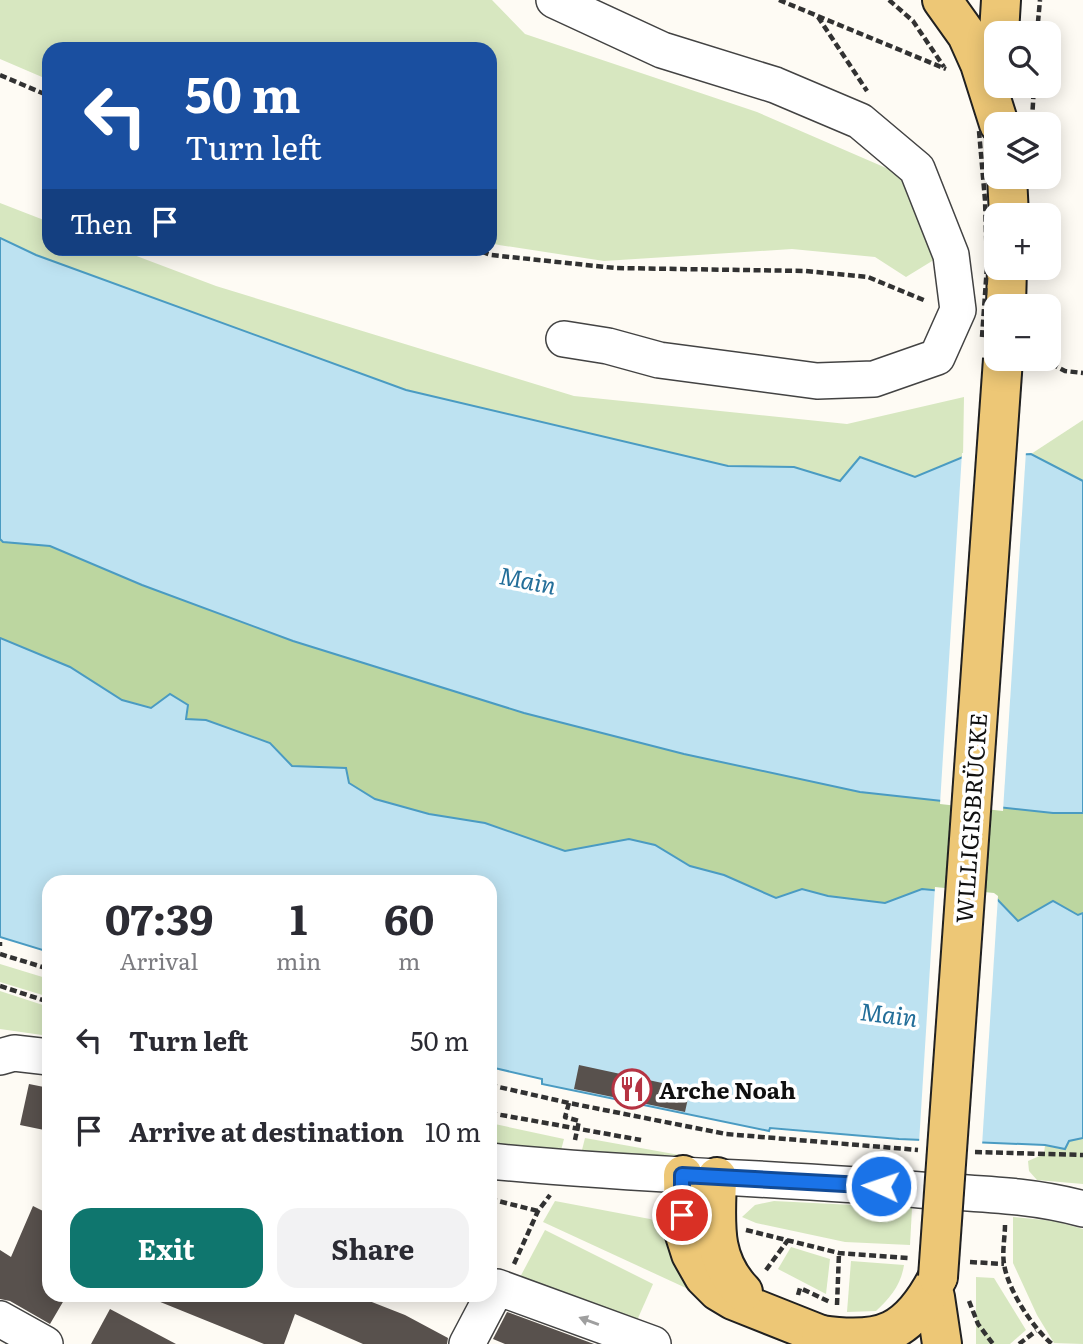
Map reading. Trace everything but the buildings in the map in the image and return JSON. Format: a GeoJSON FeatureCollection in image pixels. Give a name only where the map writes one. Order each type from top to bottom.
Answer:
{"type":"FeatureCollection","features":[{"type":"Feature","properties":{"kind":"main road"},"geometry":{"type":"LineString","coordinates":[[942,0],[967,35],[981,64],[995,112]]}},
{"type":"Feature","properties":{"kind":"main road"},"geometry":{"type":"LineString","coordinates":[[1000,21],[1002,0]]}},
{"type":"Feature","properties":{"kind":"main road","name":"WILLIGISBRÜCKE"},"geometry":{"type":"LineString","coordinates":[[946,1288],[991,371]]}},
{"type":"Feature","properties":{"kind":"main road"},"geometry":{"type":"LineString","coordinates":[[700,1176],[684,1232],[691,1254],[704,1277],[718,1292],[733,1300],[759,1294],[851,1339],[873,1338],[915,1314],[925,1301],[946,1288]]}},
{"type":"Feature","properties":{"kind":"main road"},"geometry":{"type":"LineString","coordinates":[[924,1344],[946,1288]]}},
{"type":"Feature","properties":{"kind":"main road"},"geometry":{"type":"LineString","coordinates":[[942,1344],[946,1288]]}},
{"type":"Feature","properties":{"kind":"street"},"geometry":{"type":"LineString","coordinates":[[554,0],[662,50],[775,85],[860,121],[917,169],[951,255],[958,310],[937,356],[874,379],[817,381],[660,360],[608,346],[564,339]]}},
{"type":"Feature","properties":{"kind":"street"},"geometry":{"type":"LineString","coordinates":[[0,1057],[14,1053],[42,1056]]}},
{"type":"Feature","properties":{"kind":"street"},"geometry":{"type":"LineString","coordinates":[[497,1162],[569,1169],[881,1186],[1059,1202],[1083,1209]]}},
{"type":"Feature","properties":{"kind":"street"},"geometry":{"type":"LineString","coordinates":[[497,1287],[653,1344]]}},
{"type":"Feature","properties":{"kind":"street"},"geometry":{"type":"LineString","coordinates":[[467,1344],[489,1302]]}},
{"type":"Feature","properties":{"kind":"street"},"geometry":{"type":"LineString","coordinates":[[0,1319],[45,1344]]}},
{"type":"Feature","properties":{"kind":"path"},"geometry":{"type":"LineString","coordinates":[[779,0],[945,67]]}},
{"type":"Feature","properties":{"kind":"path"},"geometry":{"type":"LineString","coordinates":[[889,0],[913,22],[952,77]]}},
{"type":"Feature","properties":{"kind":"path"},"geometry":{"type":"LineString","coordinates":[[1038,21],[1040,0]]}},
{"type":"Feature","properties":{"kind":"path"},"geometry":{"type":"LineString","coordinates":[[0,75],[42,93]]}},
{"type":"Feature","properties":{"kind":"path"},"geometry":{"type":"LineString","coordinates":[[1001,112],[1019,98]]}},
{"type":"Feature","properties":{"kind":"path"},"geometry":{"type":"LineString","coordinates":[[986,189],[989,294]]}},
{"type":"Feature","properties":{"kind":"path"},"geometry":{"type":"LineString","coordinates":[[497,256],[615,268],[806,271],[868,277],[926,301],[958,310]]}},
{"type":"Feature","properties":{"kind":"path"},"geometry":{"type":"LineString","coordinates":[[1061,368],[1083,373]]}},
{"type":"Feature","properties":{"kind":"path"},"geometry":{"type":"LineString","coordinates":[[0,954],[42,967]]}},
{"type":"Feature","properties":{"kind":"path"},"geometry":{"type":"LineString","coordinates":[[0,986],[42,1000]]}},
{"type":"Feature","properties":{"kind":"path"},"geometry":{"type":"LineString","coordinates":[[497,1087],[726,1134],[929,1150]]}},
{"type":"Feature","properties":{"kind":"path"},"geometry":{"type":"LineString","coordinates":[[569,1103],[565,1117],[579,1121],[577,1130]]}},
{"type":"Feature","properties":{"kind":"path"},"geometry":{"type":"LineString","coordinates":[[1044,1154],[1045,1145]]}},
{"type":"Feature","properties":{"kind":"path"},"geometry":{"type":"LineString","coordinates":[[967,1152],[1083,1155]]}},
{"type":"Feature","properties":{"kind":"path"},"geometry":{"type":"LineString","coordinates":[[1006,1197],[1004,1264],[1020,1303],[1036,1331],[1052,1344]]}},
{"type":"Feature","properties":{"kind":"path"},"geometry":{"type":"LineString","coordinates":[[497,1201],[538,1212]]}},
{"type":"Feature","properties":{"kind":"path"},"geometry":{"type":"LineString","coordinates":[[741,1229],[839,1253],[831,1328]]}},
{"type":"Feature","properties":{"kind":"path"},"geometry":{"type":"LineString","coordinates":[[520,1253],[530,1230]]}},
{"type":"Feature","properties":{"kind":"path"},"geometry":{"type":"LineString","coordinates":[[759,1294],[788,1240]]}},
{"type":"Feature","properties":{"kind":"path"},"geometry":{"type":"LineString","coordinates":[[946,1288],[993,1344]]}},
{"type":"Feature","properties":{"kind":"path"},"geometry":{"type":"LineString","coordinates":[[1019,1344],[1036,1331]]}},
{"type":"Feature","properties":{"kind":"green space"},"geometry":{"type":"Polygon","coordinates":[[[0,0],[492,0],[525,34],[757,112],[907,177],[937,258],[906,277],[875,257],[792,249],[604,261],[497,245],[497,42],[42,42],[42,77],[0,59],[0,0]]]}},
{"type":"Feature","properties":{"kind":"green space"},"geometry":{"type":"Polygon","coordinates":[[[0,203],[42,219],[42,256],[137,256],[216,286],[574,396],[847,424],[964,397],[963,457],[915,477],[860,457],[841,481],[794,467],[728,466],[406,390],[36,255],[0,238],[0,203]]]}},
{"type":"Feature","properties":{"kind":"green space"},"geometry":{"type":"Polygon","coordinates":[[[1083,420],[1083,481],[1031,454],[1083,420]]]}},
{"type":"Feature","properties":{"kind":"green space"},"geometry":{"type":"Polygon","coordinates":[[[0,539],[50,546],[142,585],[293,641],[524,713],[684,754],[860,792],[1053,813],[1083,813],[1083,913],[1078,915],[1053,901],[1018,921],[960,893],[923,889],[885,903],[828,896],[802,889],[776,898],[724,875],[691,866],[655,845],[629,839],[565,851],[485,823],[429,814],[375,799],[349,783],[346,768],[292,766],[270,743],[206,720],[185,719],[122,700],[70,667],[0,638],[0,539]]]}},
{"type":"Feature","properties":{"kind":"green space"},"geometry":{"type":"Polygon","coordinates":[[[0,964],[42,977],[42,995],[0,982],[0,964]]]}},
{"type":"Feature","properties":{"kind":"green space"},"geometry":{"type":"Polygon","coordinates":[[[0,991],[42,1005],[42,1035],[0,1029],[0,991]]]}},
{"type":"Feature","properties":{"kind":"green space"},"geometry":{"type":"Polygon","coordinates":[[[497,1125],[564,1139],[560,1154],[497,1147],[497,1125]]]}},
{"type":"Feature","properties":{"kind":"green space"},"geometry":{"type":"Polygon","coordinates":[[[585,1138],[685,1156],[581,1154],[585,1138]]]}},
{"type":"Feature","properties":{"kind":"green space"},"geometry":{"type":"Polygon","coordinates":[[[1083,1138],[1083,1184],[1037,1180],[1029,1171],[1028,1161],[1044,1154],[1045,1145],[1065,1149],[1069,1141],[1083,1138]]]}},
{"type":"Feature","properties":{"kind":"green space"},"geometry":{"type":"Polygon","coordinates":[[[555,1201],[650,1219],[672,1227],[712,1300],[543,1222],[555,1201]]]}},
{"type":"Feature","properties":{"kind":"green space"},"geometry":{"type":"Polygon","coordinates":[[[774,1201],[912,1208],[910,1245],[845,1242],[756,1223],[742,1217],[755,1205],[774,1201]]]}},
{"type":"Feature","properties":{"kind":"green space"},"geometry":{"type":"Polygon","coordinates":[[[1013,1217],[1054,1221],[1083,1229],[1083,1344],[1054,1343],[1037,1315],[1013,1263],[1013,1217]]]}},
{"type":"Feature","properties":{"kind":"green space"},"geometry":{"type":"Polygon","coordinates":[[[545,1230],[653,1284],[635,1325],[517,1283],[545,1230]]]}},
{"type":"Feature","properties":{"kind":"green space"},"geometry":{"type":"Polygon","coordinates":[[[791,1247],[830,1259],[826,1294],[778,1269],[791,1247]]]}},
{"type":"Feature","properties":{"kind":"green space"},"geometry":{"type":"Polygon","coordinates":[[[851,1261],[904,1265],[894,1291],[876,1311],[847,1312],[851,1261]]]}},
{"type":"Feature","properties":{"kind":"green space"},"geometry":{"type":"Polygon","coordinates":[[[976,1277],[994,1278],[1026,1330],[1010,1344],[976,1344],[976,1277]]]}},
{"type":"Feature","properties":{"kind":"water","name":"Main"},"geometry":{"type":"Polygon","coordinates":[[[0,238],[36,255],[406,390],[728,466],[794,467],[840,481],[860,457],[915,477],[963,457],[1031,454],[1083,481],[1083,813],[1053,813],[860,792],[684,754],[524,713],[293,641],[142,585],[50,546],[3,542],[0,539],[0,238]]]}},
{"type":"Feature","properties":{"kind":"water","name":"Main"},"geometry":{"type":"Polygon","coordinates":[[[0,638],[70,667],[122,700],[151,708],[170,694],[188,705],[186,719],[206,720],[270,743],[292,766],[346,768],[349,783],[375,799],[429,814],[485,823],[565,851],[629,839],[655,845],[690,866],[724,875],[776,898],[802,889],[828,896],[885,903],[922,889],[994,896],[1018,921],[1053,901],[1078,915],[1083,913],[1083,1138],[1069,1141],[1065,1149],[1045,1145],[899,1139],[770,1128],[769,1131],[542,1084],[542,1079],[497,1069],[497,875],[42,875],[42,950],[0,937],[0,638]]]}},
{"type":"Feature","properties":{"kind":"pier"},"geometry":{"type":"Polygon","coordinates":[[[1026,451],[1003,811],[940,804],[962,453],[1026,451]]]}},
{"type":"Feature","properties":{"kind":"pier"},"geometry":{"type":"Polygon","coordinates":[[[935,887],[994,893],[998,896],[982,1146],[919,1143],[935,887]]]}},
{"type":"Feature","properties":{"kind":"place","name":"Arche Noah"},"geometry":{"type":"Point","coordinates":[632,1089]}},
{"type":"Feature","properties":{"kind":"route"},"geometry":{"type":"LineString","coordinates":[[682,1215],[682,1175],[881,1186]]}}]}
